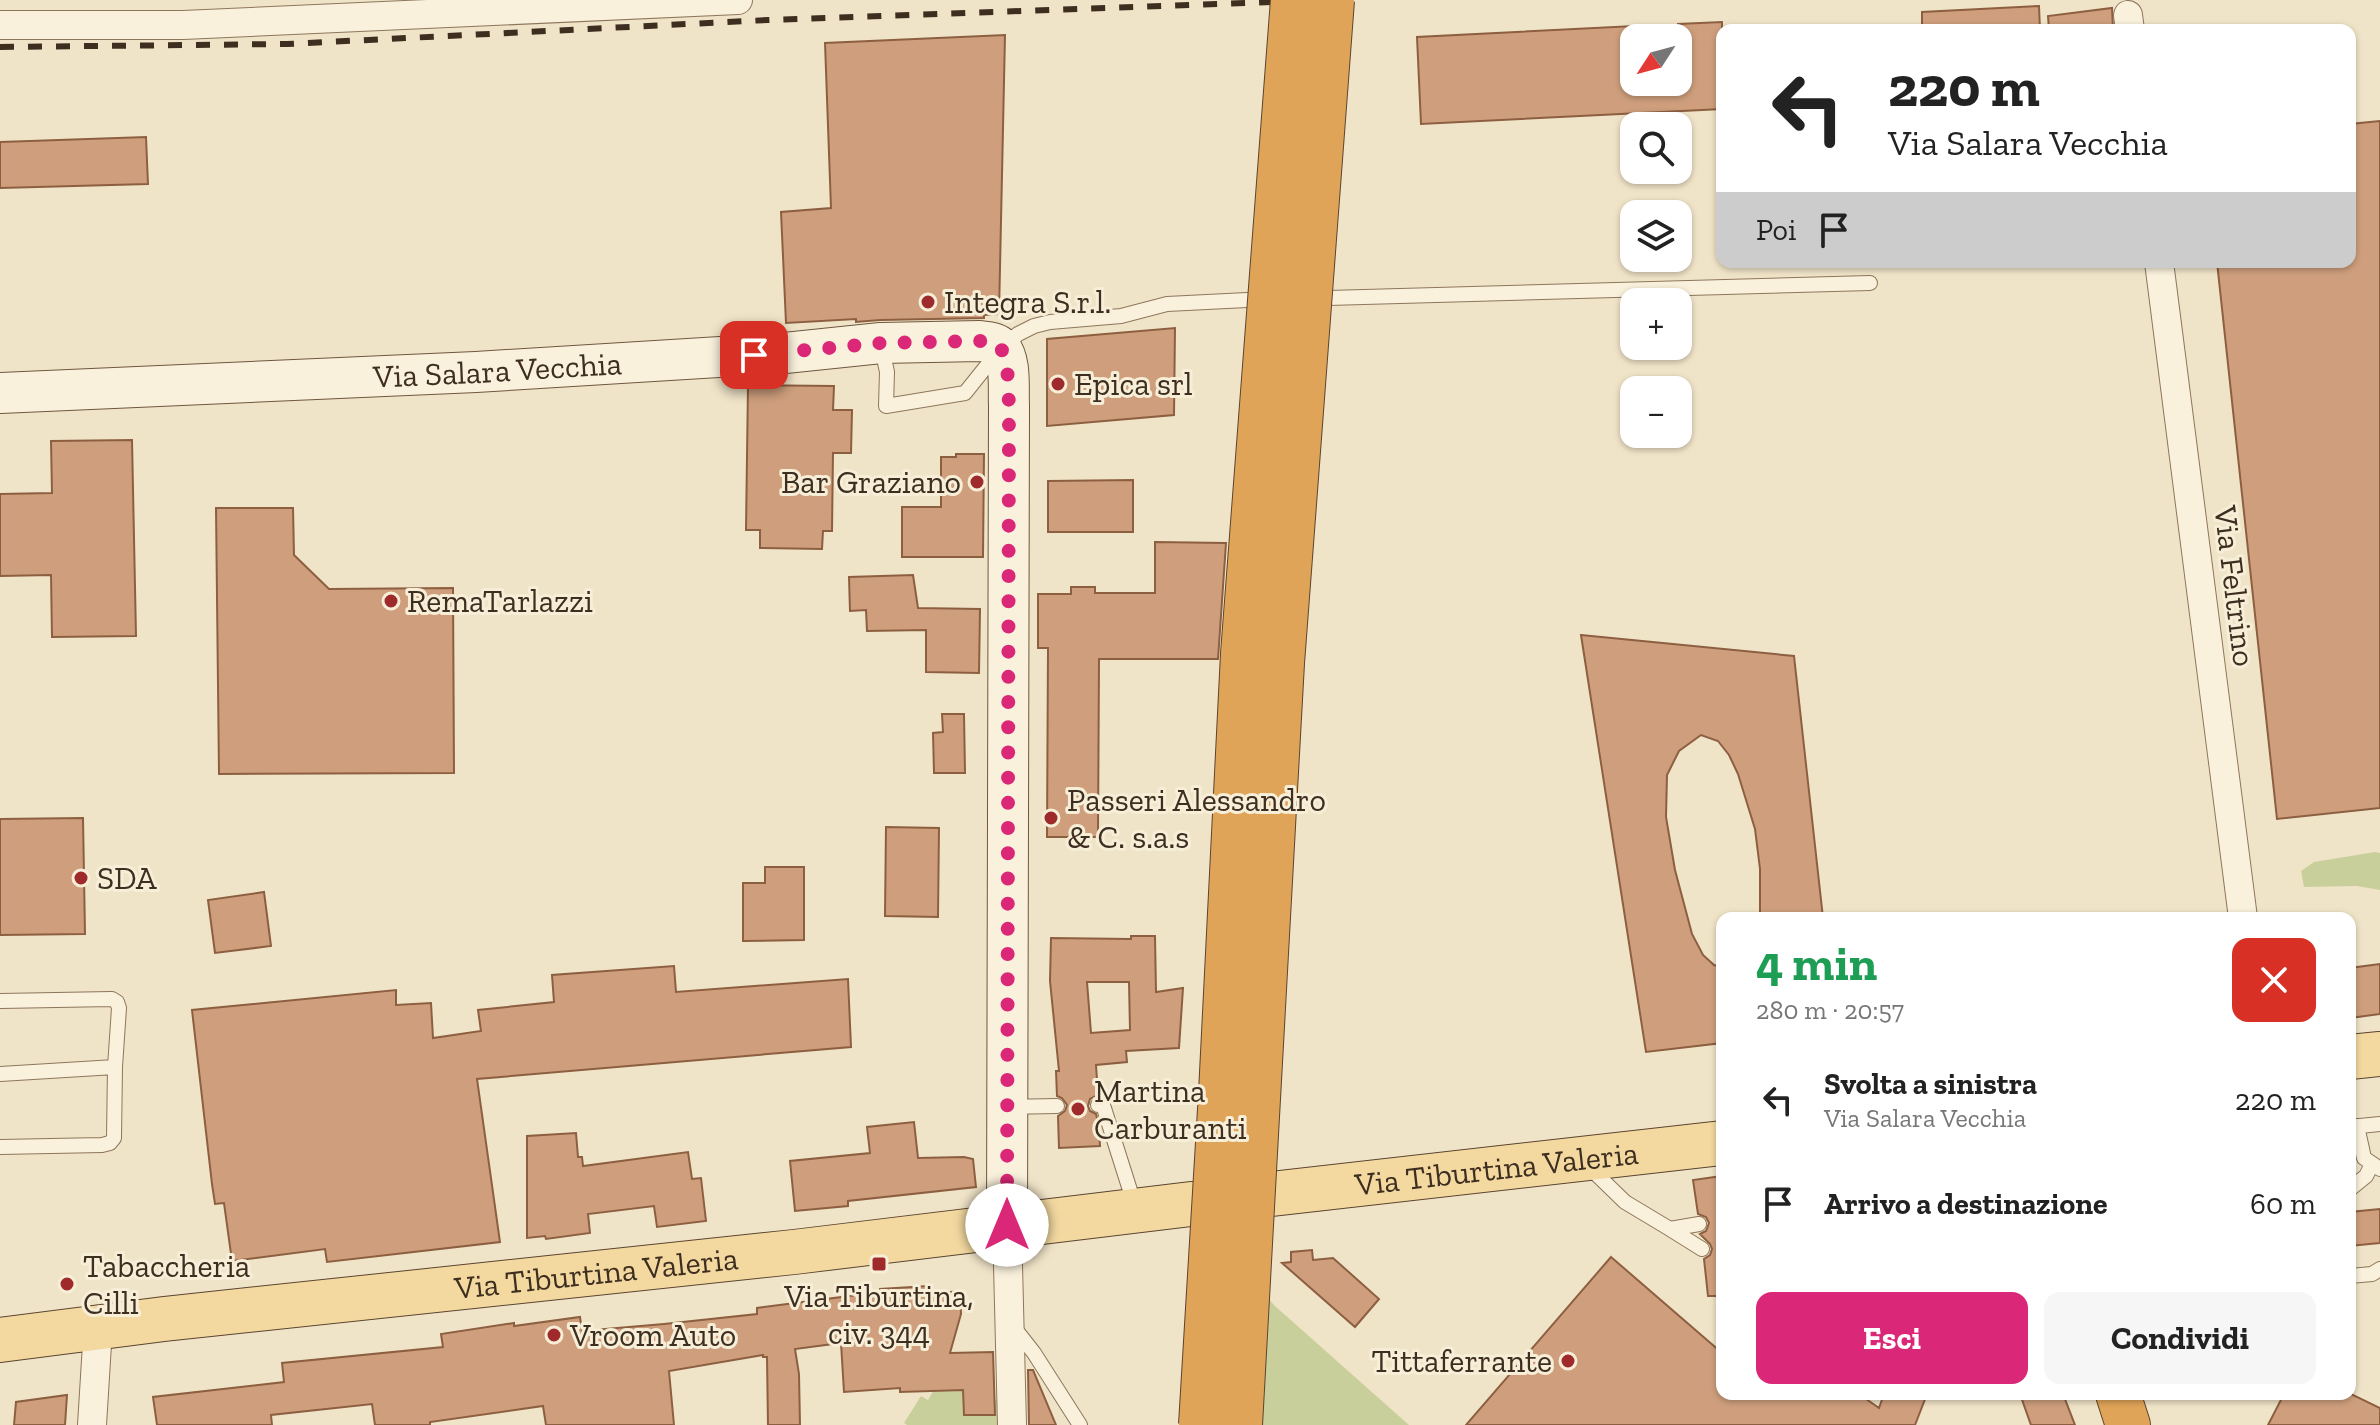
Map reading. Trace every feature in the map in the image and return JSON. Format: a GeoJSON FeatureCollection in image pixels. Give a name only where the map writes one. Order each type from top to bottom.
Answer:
{"type":"FeatureCollection","features":[{"type":"Feature","properties":{"kind":"highway"},"geometry":{"type":"LineString","coordinates":[[1201,1425],[1243,654],[1293,0]]}},
{"type":"Feature","properties":{"kind":"highway"},"geometry":{"type":"LineString","coordinates":[[1240,1425],[1283,648],[1332,0]]}},
{"type":"Feature","properties":{"kind":"highway"},"geometry":{"type":"LineString","coordinates":[[2098,1400],[2106,1425]]}},
{"type":"Feature","properties":{"kind":"highway"},"geometry":{"type":"LineString","coordinates":[[2120,1400],[2128,1425]]}},
{"type":"Feature","properties":{"kind":"main road"},"geometry":{"type":"LineString","coordinates":[[2356,1056],[2380,1054]]}},
{"type":"Feature","properties":{"kind":"main road","name":"Via Tiburtina Valeria"},"geometry":{"type":"LineString","coordinates":[[1272,1194],[1716,1144]]}},
{"type":"Feature","properties":{"kind":"main road","name":"Via Tiburtina Valeria"},"geometry":{"type":"LineString","coordinates":[[0,1340],[794,1252],[1191,1204]]}},
{"type":"Feature","properties":{"kind":"street"},"geometry":{"type":"LineString","coordinates":[[0,25],[183,25],[738,0]]}},
{"type":"Feature","properties":{"kind":"street","name":"Via Feltrino"},"geometry":{"type":"LineString","coordinates":[[2160,268],[2242,912]]}},
{"type":"Feature","properties":{"kind":"street","name":"Via Salara Vecchia"},"geometry":{"type":"LineString","coordinates":[[0,393],[476,372],[785,353],[881,343],[980,341],[998,346]]}},
{"type":"Feature","properties":{"kind":"street"},"geometry":{"type":"LineString","coordinates":[[998,346],[1007,363],[1009,405],[1007,1225],[1012,1425]]}},
{"type":"Feature","properties":{"kind":"street"},"geometry":{"type":"LineString","coordinates":[[92,1425],[98,1328]]}},
{"type":"Feature","properties":{"kind":"lane"},"geometry":{"type":"LineString","coordinates":[[1328,298],[1870,283]]}},
{"type":"Feature","properties":{"kind":"lane"},"geometry":{"type":"LineString","coordinates":[[881,343],[887,372],[886,406],[965,393],[998,346],[1034,326],[1121,316],[1167,304],[1247,300]]}},
{"type":"Feature","properties":{"kind":"lane"},"geometry":{"type":"LineString","coordinates":[[0,1001],[112,999],[119,1008],[114,1138],[110,1143],[0,1147]]}},
{"type":"Feature","properties":{"kind":"lane"},"geometry":{"type":"LineString","coordinates":[[0,1074],[115,1067]]}},
{"type":"Feature","properties":{"kind":"lane"},"geometry":{"type":"LineString","coordinates":[[1098,1105],[1103,1105],[1137,1210]]}},
{"type":"Feature","properties":{"kind":"lane"},"geometry":{"type":"LineString","coordinates":[[1007,1107],[1057,1106]]}},
{"type":"Feature","properties":{"kind":"lane"},"geometry":{"type":"LineString","coordinates":[[2356,1127],[2380,1124]]}},
{"type":"Feature","properties":{"kind":"lane"},"geometry":{"type":"LineString","coordinates":[[2356,1133],[2364,1158],[2376,1166],[2356,1184]]}},
{"type":"Feature","properties":{"kind":"lane"},"geometry":{"type":"LineString","coordinates":[[1581,1159],[1625,1202],[1702,1249]]}},
{"type":"Feature","properties":{"kind":"lane"},"geometry":{"type":"LineString","coordinates":[[1670,1229],[1699,1224]]}},
{"type":"Feature","properties":{"kind":"lane"},"geometry":{"type":"LineString","coordinates":[[2356,1275],[2372,1274],[2380,1269]]}},
{"type":"Feature","properties":{"kind":"lane"},"geometry":{"type":"LineString","coordinates":[[1010,1322],[1034,1353],[1080,1425]]}},
{"type":"Feature","properties":{"kind":"green space"},"geometry":{"type":"Polygon","coordinates":[[[2380,853],[2380,890],[2357,886],[2304,887],[2301,871],[2314,862],[2380,853]]]}},
{"type":"Feature","properties":{"kind":"green space"},"geometry":{"type":"Polygon","coordinates":[[[1195,1216],[1275,1306],[1409,1425],[1179,1425],[1195,1216]]]}},
{"type":"Feature","properties":{"kind":"green space"},"geometry":{"type":"Polygon","coordinates":[[[952,1358],[962,1363],[963,1401],[998,1400],[1000,1425],[904,1423],[921,1396],[928,1400],[952,1358]]]}},
{"type":"Feature","properties":{"kind":"building"},"geometry":{"type":"Polygon","coordinates":[[[2039,6],[2040,24],[1922,24],[1922,12],[2039,6]]]}},
{"type":"Feature","properties":{"kind":"building"},"geometry":{"type":"Polygon","coordinates":[[[2112,8],[2113,24],[2049,24],[2048,16],[2112,8]]]}},
{"type":"Feature","properties":{"kind":"building"},"geometry":{"type":"Polygon","coordinates":[[[1722,22],[1716,24],[1716,109],[1421,124],[1417,37],[1620,27],[1620,96],[1692,96],[1692,24],[1678,24],[1722,22]]]}},
{"type":"Feature","properties":{"kind":"building"},"geometry":{"type":"Polygon","coordinates":[[[1005,35],[999,314],[984,315],[984,318],[786,323],[781,212],[831,208],[825,43],[1005,35]]]}},
{"type":"Feature","properties":{"kind":"building"},"geometry":{"type":"Polygon","coordinates":[[[2380,121],[2380,808],[2277,819],[2218,268],[2356,268],[2356,123],[2380,121]]]}},
{"type":"Feature","properties":{"kind":"building"},"geometry":{"type":"Polygon","coordinates":[[[146,137],[148,184],[0,188],[0,142],[146,137]]]}},
{"type":"Feature","properties":{"kind":"building"},"geometry":{"type":"Polygon","coordinates":[[[1175,328],[1174,415],[1047,426],[1047,339],[1175,328]]]}},
{"type":"Feature","properties":{"kind":"building"},"geometry":{"type":"Polygon","coordinates":[[[748,385],[834,386],[833,410],[852,410],[851,453],[833,453],[832,531],[823,531],[822,549],[760,548],[760,530],[746,530],[748,385]]]}},
{"type":"Feature","properties":{"kind":"building"},"geometry":{"type":"Polygon","coordinates":[[[132,440],[136,636],[52,637],[51,575],[0,576],[0,494],[52,493],[51,441],[132,440]]]}},
{"type":"Feature","properties":{"kind":"building"},"geometry":{"type":"Polygon","coordinates":[[[956,454],[984,454],[983,557],[902,557],[902,507],[941,507],[941,457],[956,457],[956,454]]]}},
{"type":"Feature","properties":{"kind":"building"},"geometry":{"type":"Polygon","coordinates":[[[1133,480],[1133,532],[1048,532],[1048,481],[1133,480]]]}},
{"type":"Feature","properties":{"kind":"building"},"geometry":{"type":"Polygon","coordinates":[[[216,508],[293,508],[294,555],[329,589],[453,588],[454,773],[219,774],[216,508]]]}},
{"type":"Feature","properties":{"kind":"building"},"geometry":{"type":"Polygon","coordinates":[[[1155,542],[1226,543],[1218,659],[1099,659],[1098,837],[1047,837],[1048,648],[1038,648],[1038,594],[1071,594],[1071,587],[1095,587],[1095,593],[1155,593],[1155,542]]]}},
{"type":"Feature","properties":{"kind":"building"},"geometry":{"type":"Polygon","coordinates":[[[913,575],[918,608],[980,609],[979,673],[926,672],[926,630],[867,631],[866,610],[850,611],[849,577],[913,575]]]}},
{"type":"Feature","properties":{"kind":"building"},"geometry":{"type":"Polygon","coordinates":[[[1581,635],[1794,656],[1822,912],[1760,912],[1760,869],[1755,829],[1729,755],[1718,741],[1701,735],[1679,751],[1667,775],[1666,817],[1675,870],[1692,934],[1703,955],[1716,966],[1716,1044],[1646,1052],[1581,635]]]}},
{"type":"Feature","properties":{"kind":"building"},"geometry":{"type":"Polygon","coordinates":[[[942,714],[964,714],[965,773],[934,773],[933,733],[943,732],[942,714]]]}},
{"type":"Feature","properties":{"kind":"building"},"geometry":{"type":"Polygon","coordinates":[[[83,818],[85,934],[0,935],[0,819],[83,818]]]}},
{"type":"Feature","properties":{"kind":"building"},"geometry":{"type":"Polygon","coordinates":[[[886,827],[939,828],[938,917],[885,916],[886,827]]]}},
{"type":"Feature","properties":{"kind":"building"},"geometry":{"type":"Polygon","coordinates":[[[765,867],[804,867],[804,940],[743,941],[743,883],[765,883],[765,867]]]}},
{"type":"Feature","properties":{"kind":"building"},"geometry":{"type":"Polygon","coordinates":[[[264,892],[271,946],[215,953],[208,900],[264,892]]]}},
{"type":"Feature","properties":{"kind":"building"},"geometry":{"type":"Polygon","coordinates":[[[1131,936],[1155,936],[1156,992],[1183,988],[1179,1048],[1126,1051],[1127,1062],[1096,1065],[1098,1095],[1090,1099],[1088,1106],[1096,1114],[1100,1146],[1059,1148],[1058,1116],[1067,1105],[1057,1096],[1056,1071],[1059,1071],[1050,981],[1051,938],[1131,939],[1131,936]],[[1087,982],[1091,1033],[1130,1030],[1129,982],[1087,982]]]}},
{"type":"Feature","properties":{"kind":"building"},"geometry":{"type":"Polygon","coordinates":[[[2380,964],[2380,1014],[2356,1017],[2356,967],[2380,964]]]}},
{"type":"Feature","properties":{"kind":"building"},"geometry":{"type":"Polygon","coordinates":[[[674,966],[676,992],[848,979],[851,1047],[477,1079],[500,1242],[327,1262],[325,1249],[232,1261],[224,1203],[215,1204],[192,1010],[396,990],[396,1005],[431,1003],[433,1038],[481,1031],[478,1010],[554,1002],[552,975],[674,966]]]}},
{"type":"Feature","properties":{"kind":"building"},"geometry":{"type":"Polygon","coordinates":[[[914,1122],[918,1158],[973,1159],[976,1187],[848,1201],[848,1206],[795,1211],[790,1161],[870,1153],[867,1127],[914,1122]]]}},
{"type":"Feature","properties":{"kind":"building"},"geometry":{"type":"Polygon","coordinates":[[[576,1133],[578,1157],[582,1157],[583,1166],[688,1152],[692,1179],[701,1178],[706,1221],[657,1227],[654,1206],[588,1214],[590,1233],[546,1239],[545,1236],[527,1238],[527,1136],[576,1133]]]}},
{"type":"Feature","properties":{"kind":"building"},"geometry":{"type":"Polygon","coordinates":[[[1716,1177],[1716,1296],[1708,1296],[1704,1259],[1712,1249],[1700,1234],[1706,1231],[1709,1223],[1706,1217],[1698,1214],[1693,1180],[1716,1177]]]}},
{"type":"Feature","properties":{"kind":"building"},"geometry":{"type":"Polygon","coordinates":[[[2380,1209],[2380,1243],[2356,1245],[2356,1211],[2380,1209]]]}},
{"type":"Feature","properties":{"kind":"building"},"geometry":{"type":"Polygon","coordinates":[[[1312,1250],[1313,1260],[1333,1258],[1379,1299],[1355,1327],[1282,1263],[1291,1262],[1291,1252],[1312,1250]]]}},
{"type":"Feature","properties":{"kind":"building"},"geometry":{"type":"Polygon","coordinates":[[[1611,1257],[1716,1348],[1716,1400],[1868,1400],[1879,1408],[1882,1400],[1925,1400],[1915,1425],[1466,1425],[1611,1257]]]}},
{"type":"Feature","properties":{"kind":"building"},"geometry":{"type":"Polygon","coordinates":[[[928,1286],[928,1294],[960,1291],[961,1314],[950,1353],[993,1352],[995,1415],[964,1415],[963,1390],[900,1392],[900,1388],[844,1392],[841,1343],[795,1349],[800,1425],[768,1425],[767,1357],[763,1355],[669,1371],[674,1425],[546,1425],[543,1406],[430,1422],[430,1425],[375,1425],[372,1404],[271,1415],[272,1425],[157,1425],[153,1397],[284,1382],[282,1363],[443,1347],[441,1334],[580,1317],[582,1331],[664,1324],[757,1314],[757,1308],[880,1292],[880,1289],[928,1286]]]}},
{"type":"Feature","properties":{"kind":"building"},"geometry":{"type":"Polygon","coordinates":[[[1028,1370],[1033,1370],[1056,1425],[1029,1425],[1028,1370]]]}},
{"type":"Feature","properties":{"kind":"building"},"geometry":{"type":"Polygon","coordinates":[[[67,1395],[65,1425],[14,1425],[16,1402],[67,1395]]]}},
{"type":"Feature","properties":{"kind":"building"},"geometry":{"type":"Polygon","coordinates":[[[2356,1396],[2380,1408],[2380,1425],[2268,1425],[2281,1400],[2356,1400],[2356,1396]]]}},
{"type":"Feature","properties":{"kind":"building"},"geometry":{"type":"Polygon","coordinates":[[[2022,1400],[2065,1400],[2075,1425],[2031,1425],[2022,1400]]]}},
{"type":"Feature","properties":{"kind":"railway"},"geometry":{"type":"LineString","coordinates":[[0,47],[287,44],[768,20],[1273,2]]}},
{"type":"Feature","properties":{"kind":"place","name":"Integra S.r.l."},"geometry":{"type":"Point","coordinates":[928,302]}},
{"type":"Feature","properties":{"kind":"place","name":"Epica srl"},"geometry":{"type":"Point","coordinates":[1058,384]}},
{"type":"Feature","properties":{"kind":"place","name":"Bar Graziano"},"geometry":{"type":"Point","coordinates":[977,482]}},
{"type":"Feature","properties":{"kind":"place","name":"RemaTarlazzi"},"geometry":{"type":"Point","coordinates":[391,601]}},
{"type":"Feature","properties":{"kind":"place","name":"Passeri Alessandro & C. s.a.s"},"geometry":{"type":"Point","coordinates":[1051,818]}},
{"type":"Feature","properties":{"kind":"place","name":"SDA"},"geometry":{"type":"Point","coordinates":[81,878]}},
{"type":"Feature","properties":{"kind":"place","name":"Martina Carburanti"},"geometry":{"type":"Point","coordinates":[1078,1109]}},
{"type":"Feature","properties":{"kind":"place","name":"Via Tiburtina, civ. 344"},"geometry":{"type":"Point","coordinates":[879,1264]}},
{"type":"Feature","properties":{"kind":"place","name":"Tabaccheria Cilli"},"geometry":{"type":"Point","coordinates":[67,1284]}},
{"type":"Feature","properties":{"kind":"place","name":"Vroom Auto"},"geometry":{"type":"Point","coordinates":[554,1335]}},
{"type":"Feature","properties":{"kind":"place","name":"Tittaferrante"},"geometry":{"type":"Point","coordinates":[1568,1361]}},
{"type":"Feature","properties":{"kind":"route"},"geometry":{"type":"LineString","coordinates":[[754,355],[881,343],[980,341],[995,343],[1005,356],[1009,405],[1007,1225]]}}]}
